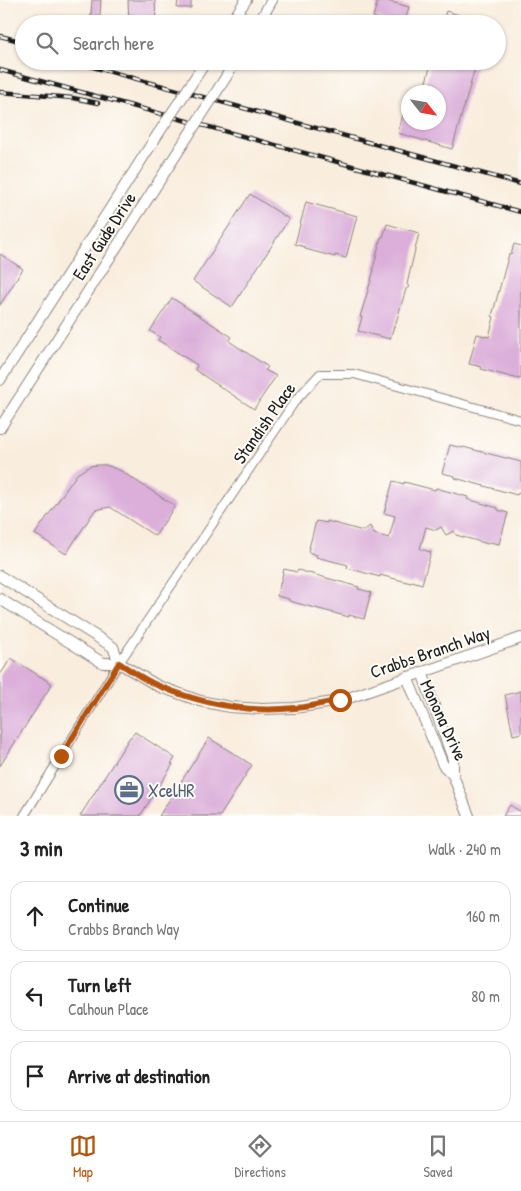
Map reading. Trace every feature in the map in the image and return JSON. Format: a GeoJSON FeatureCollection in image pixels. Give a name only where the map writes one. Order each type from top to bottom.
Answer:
{"type":"FeatureCollection","features":[{"type":"Feature","properties":{"kind":"street"},"geometry":{"type":"LineString","coordinates":[[236,15],[246,0]]}},
{"type":"Feature","properties":{"kind":"street"},"geometry":{"type":"LineString","coordinates":[[263,15],[272,0]]}},
{"type":"Feature","properties":{"kind":"street","name":"East Gude Drive"},"geometry":{"type":"LineString","coordinates":[[0,380],[200,70]]}},
{"type":"Feature","properties":{"kind":"street","name":"East Gude Drive"},"geometry":{"type":"LineString","coordinates":[[0,428],[230,70]]}},
{"type":"Feature","properties":{"kind":"street","name":"Standish Place"},"geometry":{"type":"LineString","coordinates":[[24,816],[119,663],[295,400],[320,374],[354,374],[521,420]]}},
{"type":"Feature","properties":{"kind":"street","name":"Crabbs Branch Way"},"geometry":{"type":"LineString","coordinates":[[0,576],[113,647],[119,663]]}},
{"type":"Feature","properties":{"kind":"street","name":"Crabbs Branch Way"},"geometry":{"type":"LineString","coordinates":[[0,599],[103,662],[119,663],[158,686],[200,701],[230,707],[294,708],[340,700],[521,638]]}},
{"type":"Feature","properties":{"kind":"street","name":"Monona Drive"},"geometry":{"type":"LineString","coordinates":[[422,672],[453,759],[453,775],[469,816]]}},
{"type":"Feature","properties":{"kind":"street","name":"Monona Drive"},"geometry":{"type":"LineString","coordinates":[[407,677],[443,766],[453,775]]}},
{"type":"Feature","properties":{"kind":"building"},"geometry":{"type":"Polygon","coordinates":[[[92,0],[101,0],[100,15],[91,15],[92,0]]]}},
{"type":"Feature","properties":{"kind":"building"},"geometry":{"type":"Polygon","coordinates":[[[128,0],[155,0],[156,15],[129,15],[128,0]]]}},
{"type":"Feature","properties":{"kind":"building"},"geometry":{"type":"Polygon","coordinates":[[[178,0],[191,0],[191,8],[177,8],[178,0]]]}},
{"type":"Feature","properties":{"kind":"building"},"geometry":{"type":"Polygon","coordinates":[[[378,0],[409,7],[407,15],[374,15],[378,0]]]}},
{"type":"Feature","properties":{"kind":"building"},"geometry":{"type":"Polygon","coordinates":[[[446,11],[459,15],[445,15],[446,11]]]}},
{"type":"Feature","properties":{"kind":"building"},"geometry":{"type":"Polygon","coordinates":[[[429,70],[474,70],[452,149],[398,133],[401,122],[401,130],[446,130],[446,85],[425,85],[429,70]]]}},
{"type":"Feature","properties":{"kind":"building"},"geometry":{"type":"Polygon","coordinates":[[[250,194],[289,219],[232,307],[193,281],[250,194]]]}},
{"type":"Feature","properties":{"kind":"building"},"geometry":{"type":"Polygon","coordinates":[[[306,202],[357,216],[346,258],[305,249],[305,247],[295,244],[306,202]]]}},
{"type":"Feature","properties":{"kind":"building"},"geometry":{"type":"Polygon","coordinates":[[[387,224],[419,233],[407,284],[409,287],[406,289],[390,339],[358,331],[381,237],[383,237],[387,224]]]}},
{"type":"Feature","properties":{"kind":"building"},"geometry":{"type":"Polygon","coordinates":[[[514,244],[521,246],[521,378],[519,379],[469,364],[477,334],[489,337],[494,317],[492,316],[509,254],[511,255],[514,244]]]}},
{"type":"Feature","properties":{"kind":"building"},"geometry":{"type":"Polygon","coordinates":[[[0,254],[23,269],[0,305],[0,254]]]}},
{"type":"Feature","properties":{"kind":"building"},"geometry":{"type":"Polygon","coordinates":[[[172,298],[232,337],[229,341],[268,367],[265,370],[276,376],[254,409],[195,370],[197,365],[158,340],[160,337],[150,331],[172,298]]]}},
{"type":"Feature","properties":{"kind":"building"},"geometry":{"type":"Polygon","coordinates":[[[450,445],[521,462],[521,494],[518,493],[517,495],[442,473],[450,445]]]}},
{"type":"Feature","properties":{"kind":"building"},"geometry":{"type":"Polygon","coordinates":[[[106,465],[121,471],[175,506],[155,536],[110,507],[95,510],[66,554],[35,534],[77,474],[90,466],[106,465]]]}},
{"type":"Feature","properties":{"kind":"building"},"geometry":{"type":"Polygon","coordinates":[[[393,481],[435,490],[436,488],[468,497],[467,499],[498,508],[498,510],[508,513],[499,544],[489,542],[488,544],[456,535],[454,531],[446,535],[441,527],[436,530],[426,527],[420,549],[431,552],[422,584],[380,575],[380,577],[347,568],[348,565],[316,557],[317,555],[308,552],[316,521],[327,523],[327,521],[363,531],[370,526],[374,534],[389,538],[395,516],[384,513],[393,481]]]}},
{"type":"Feature","properties":{"kind":"building"},"geometry":{"type":"Polygon","coordinates":[[[284,569],[297,572],[298,570],[371,592],[364,619],[349,615],[349,617],[277,596],[284,569]]]}},
{"type":"Feature","properties":{"kind":"building"},"geometry":{"type":"Polygon","coordinates":[[[11,658],[52,684],[0,766],[0,675],[11,658]]]}},
{"type":"Feature","properties":{"kind":"building"},"geometry":{"type":"Polygon","coordinates":[[[521,691],[521,733],[513,735],[505,695],[521,691]]]}},
{"type":"Feature","properties":{"kind":"building"},"geometry":{"type":"Polygon","coordinates":[[[135,732],[175,758],[140,816],[80,816],[130,737],[135,732]]]}},
{"type":"Feature","properties":{"kind":"building"},"geometry":{"type":"Polygon","coordinates":[[[209,738],[252,765],[220,816],[159,816],[209,738]]]}},
{"type":"Feature","properties":{"kind":"building"},"geometry":{"type":"Polygon","coordinates":[[[510,805],[521,812],[521,816],[503,816],[510,805]]]}},
{"type":"Feature","properties":{"kind":"railway"},"geometry":{"type":"LineString","coordinates":[[0,36],[15,40]]}},
{"type":"Feature","properties":{"kind":"railway"},"geometry":{"type":"LineString","coordinates":[[0,70],[521,212]]}},
{"type":"Feature","properties":{"kind":"railway"},"geometry":{"type":"LineString","coordinates":[[104,70],[521,184]]}},
{"type":"Feature","properties":{"kind":"railway"},"geometry":{"type":"LineString","coordinates":[[0,92],[73,98],[98,103]]}},
{"type":"Feature","properties":{"kind":"place","name":"XcelHR"},"geometry":{"type":"Point","coordinates":[129,790]}},
{"type":"Feature","properties":{"kind":"route"},"geometry":{"type":"LineString","coordinates":[[61,756],[119,663],[158,686],[200,701],[230,707],[294,708],[340,700]]}}]}
